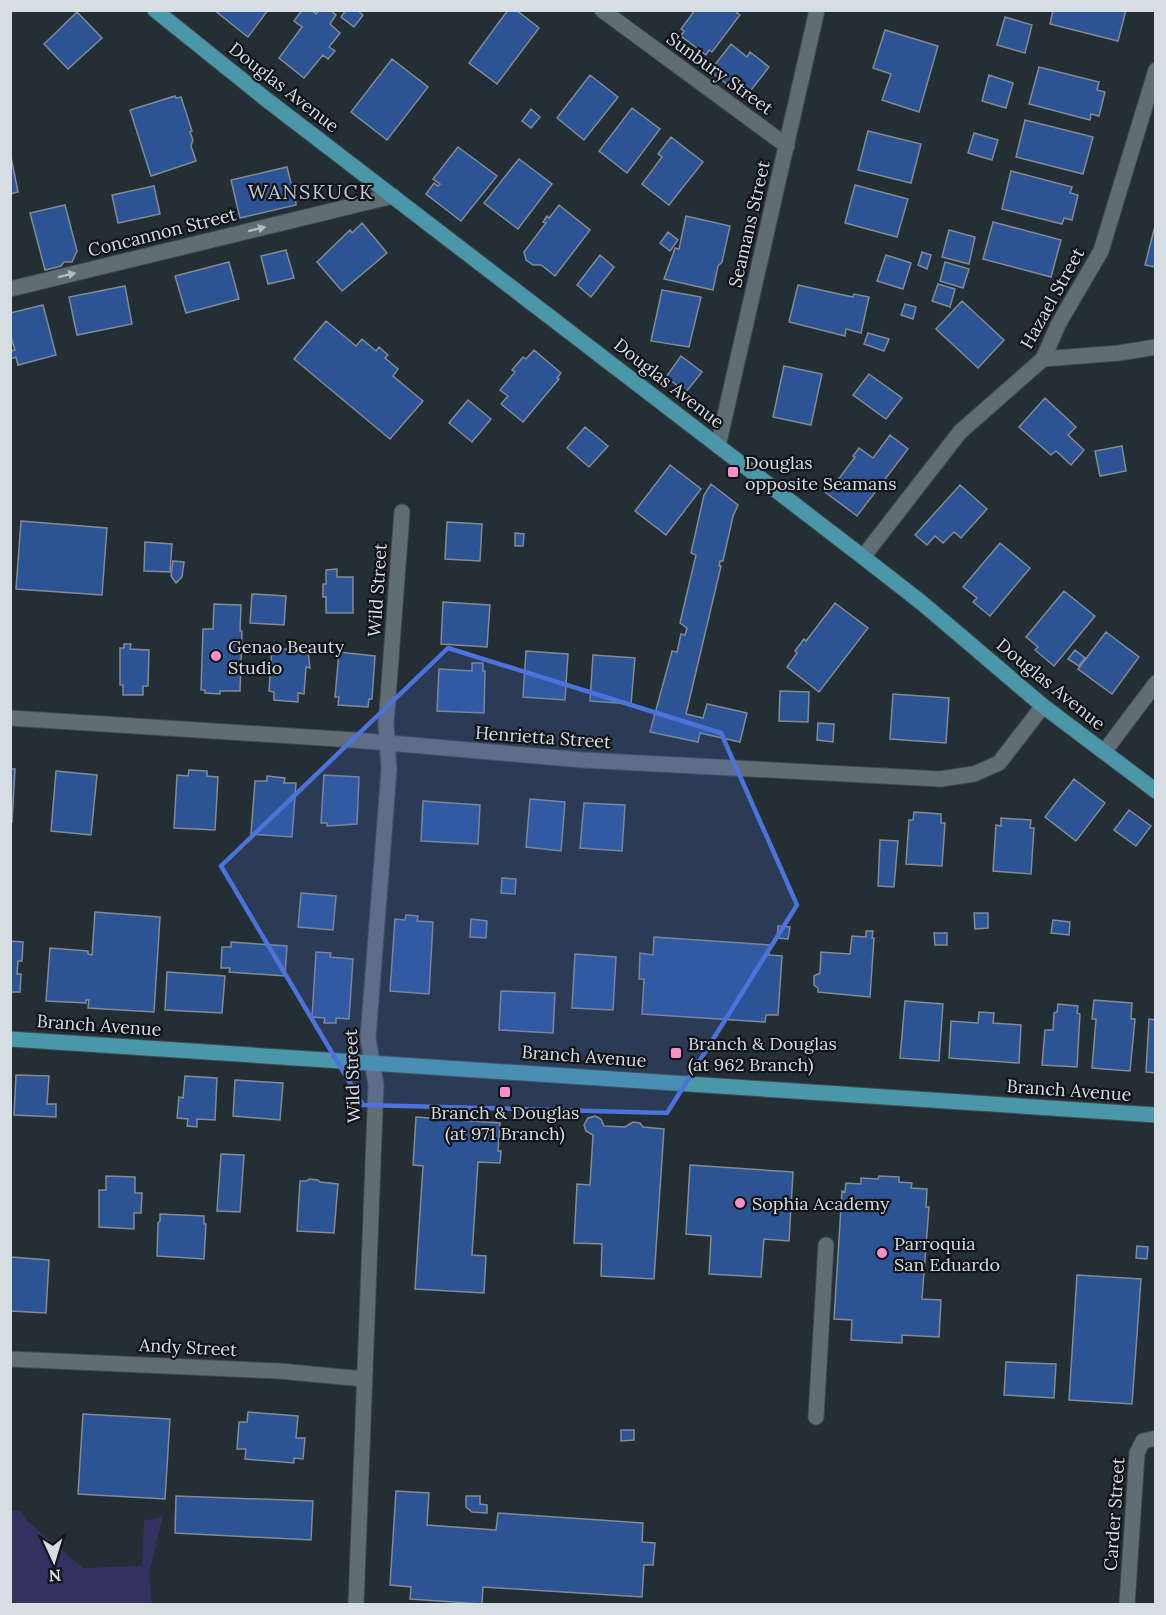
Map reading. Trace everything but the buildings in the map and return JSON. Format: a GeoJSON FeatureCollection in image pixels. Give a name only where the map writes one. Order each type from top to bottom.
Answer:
{"type":"FeatureCollection","features":[{"type":"Feature","properties":{"kind":"main road","name":"Douglas Avenue"},"geometry":{"type":"LineString","coordinates":[[155,10],[267,100],[863,556],[1043,706],[1155,791]]}},
{"type":"Feature","properties":{"kind":"main road","name":"Branch Avenue"},"geometry":{"type":"LineString","coordinates":[[10,1039],[1155,1115]]}},
{"type":"Feature","properties":{"kind":"street","name":"Sunbury Street"},"geometry":{"type":"LineString","coordinates":[[602,10],[787,146]]}},
{"type":"Feature","properties":{"kind":"street","name":"Seamans Street"},"geometry":{"type":"LineString","coordinates":[[718,446],[818,10]]}},
{"type":"Feature","properties":{"kind":"street","name":"Hazael Street"},"geometry":{"type":"LineString","coordinates":[[863,556],[960,432],[1043,359],[1059,323],[1101,251],[1155,70]]}},
{"type":"Feature","properties":{"kind":"street","name":"Concannon Street"},"geometry":{"type":"LineString","coordinates":[[10,289],[393,196]]}},
{"type":"Feature","properties":{"kind":"street"},"geometry":{"type":"LineString","coordinates":[[1043,359],[1119,353],[1155,346]]}},
{"type":"Feature","properties":{"kind":"street","name":"Wild Street"},"geometry":{"type":"LineString","coordinates":[[356,1605],[376,1085],[368,1038],[389,770],[386,724],[402,512]]}},
{"type":"Feature","properties":{"kind":"street"},"geometry":{"type":"LineString","coordinates":[[1104,752],[1155,683]]}},
{"type":"Feature","properties":{"kind":"street","name":"Henrietta Street"},"geometry":{"type":"LineString","coordinates":[[10,718],[354,740],[583,760],[940,779],[974,774],[999,763],[1043,706]]}},
{"type":"Feature","properties":{"kind":"street"},"geometry":{"type":"LineString","coordinates":[[816,1417],[826,1245]]}},
{"type":"Feature","properties":{"kind":"street","name":"Andy Street"},"geometry":{"type":"LineString","coordinates":[[10,1359],[279,1371],[364,1378]]}},
{"type":"Feature","properties":{"kind":"street","name":"Carder Street"},"geometry":{"type":"LineString","coordinates":[[1127,1605],[1137,1453],[1143,1441],[1155,1438]]}},
{"type":"Feature","properties":{"kind":"highlighted area"},"geometry":{"type":"Polygon","coordinates":[[[448,648],[721,733],[797,905],[667,1113],[363,1105],[221,866],[448,648]]]}},
{"type":"Feature","properties":{"kind":"shaded area"},"geometry":{"type":"Polygon","coordinates":[[[10,1511],[21,1511],[26,1520],[83,1568],[142,1566],[144,1521],[163,1516],[149,1573],[152,1604],[11,1604],[10,1511]]]}},
{"type":"Feature","properties":{"kind":"place","name":"Douglas opposite Seamans"},"geometry":{"type":"Point","coordinates":[733,472]}},
{"type":"Feature","properties":{"kind":"place","name":"Genao Beauty Studio"},"geometry":{"type":"Point","coordinates":[216,656]}},
{"type":"Feature","properties":{"kind":"place","name":"Branch & Douglas (at 962 Branch)"},"geometry":{"type":"Point","coordinates":[676,1053]}},
{"type":"Feature","properties":{"kind":"place","name":"Branch & Douglas (at 971 Branch)"},"geometry":{"type":"Point","coordinates":[505,1092]}},
{"type":"Feature","properties":{"kind":"place","name":"Sophia Academy"},"geometry":{"type":"Point","coordinates":[740,1203]}},
{"type":"Feature","properties":{"kind":"place","name":"Parroquia San Eduardo"},"geometry":{"type":"Point","coordinates":[882,1253]}},
{"type":"Feature","properties":{"kind":"district","name":"WANSKUCK"},"geometry":{"type":"Point","coordinates":[311,191]}}]}
